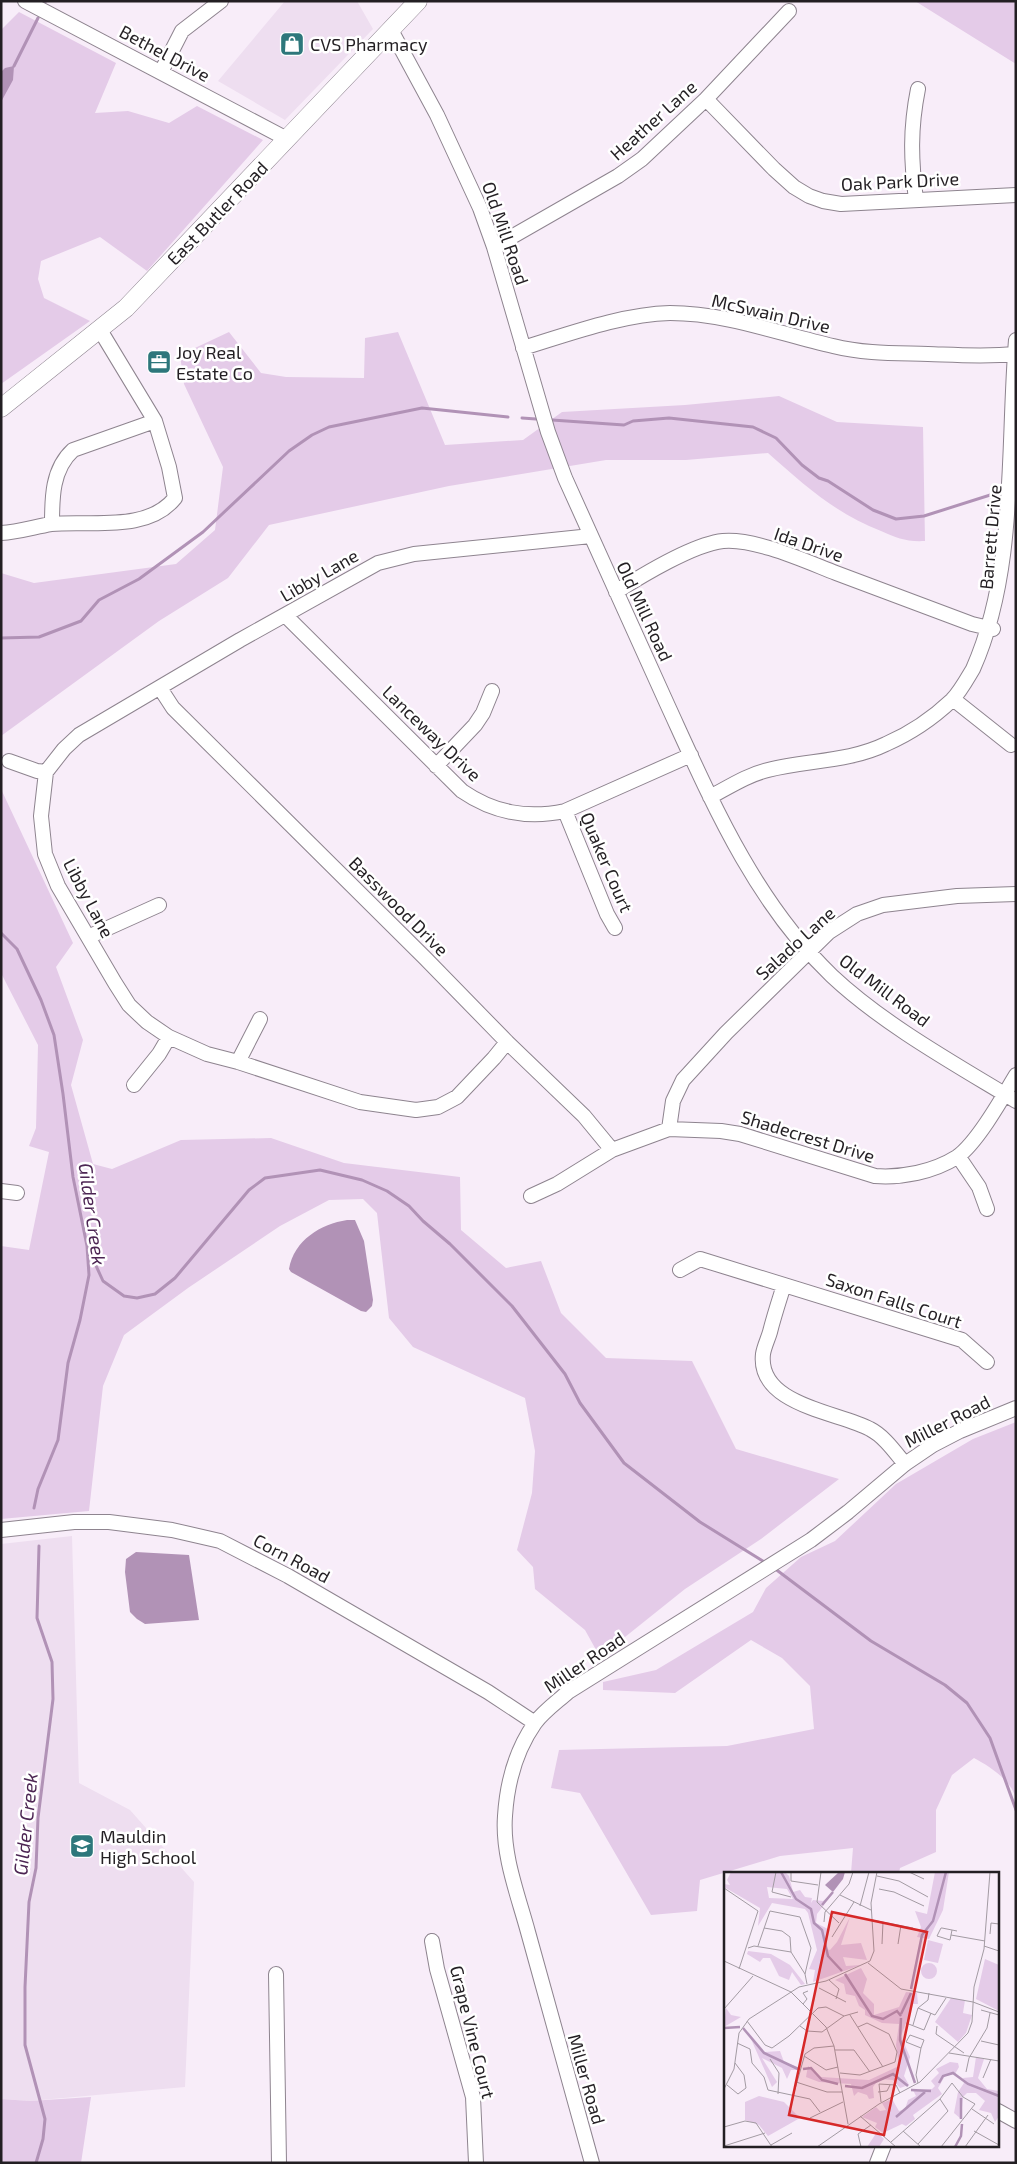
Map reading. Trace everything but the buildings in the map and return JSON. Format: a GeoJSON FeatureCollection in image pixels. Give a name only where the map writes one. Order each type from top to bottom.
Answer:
{"type":"FeatureCollection","features":[{"type":"Feature","properties":{"kind":"main road","name":"East Butler Road"},"geometry":{"type":"LineString","coordinates":[[1,408],[100,330],[152,281],[418,1]]}},
{"type":"Feature","properties":{"kind":"street","name":"Bethel Drive"},"geometry":{"type":"LineString","coordinates":[[25,1],[287,139]]}},
{"type":"Feature","properties":{"kind":"street"},"geometry":{"type":"LineString","coordinates":[[161,72],[182,31],[206,6],[221,1]]}},
{"type":"Feature","properties":{"kind":"street","name":"Heather Lane"},"geometry":{"type":"LineString","coordinates":[[494,247],[618,176],[642,159],[706,99],[790,11]]}},
{"type":"Feature","properties":{"kind":"street","name":"Old Mill Road"},"geometry":{"type":"LineString","coordinates":[[391,30],[464,170],[494,247],[548,432],[565,478],[710,798],[759,888],[785,924],[832,976],[864,1002],[912,1036],[1010,1098]]}},
{"type":"Feature","properties":{"kind":"street"},"geometry":{"type":"LineString","coordinates":[[916,200],[913,172],[912,122],[918,90]]}},
{"type":"Feature","properties":{"kind":"street","name":"Oak Park Drive"},"geometry":{"type":"LineString","coordinates":[[706,99],[794,187],[809,196],[823,201],[841,204],[1016,195]]}},
{"type":"Feature","properties":{"kind":"street","name":"McSwain Drive"},"geometry":{"type":"LineString","coordinates":[[523,348],[618,321],[646,315],[673,313],[709,317],[763,328],[857,351],[992,356],[1015,347]]}},
{"type":"Feature","properties":{"kind":"street"},"geometry":{"type":"LineString","coordinates":[[1,533],[52,524],[101,524],[143,518],[160,512],[175,498],[174,487],[155,421],[100,330]]}},
{"type":"Feature","properties":{"kind":"street","name":"Barrett Drive"},"geometry":{"type":"LineString","coordinates":[[710,798],[744,779],[766,770],[854,756],[884,745],[921,724],[953,699],[984,652],[1005,591],[1014,500],[1015,347]]}},
{"type":"Feature","properties":{"kind":"street"},"geometry":{"type":"LineString","coordinates":[[52,524],[53,495],[61,462],[66,456],[73,450],[155,421]]}},
{"type":"Feature","properties":{"kind":"street","name":"Libby Lane"},"geometry":{"type":"LineString","coordinates":[[507,1042],[457,1097],[448,1103],[430,1110],[392,1108],[360,1102],[238,1062],[207,1054],[169,1037],[147,1022],[129,1005],[58,886],[45,854],[41,816],[46,772],[64,749],[78,736],[366,568],[392,558],[414,554],[591,536]]}},
{"type":"Feature","properties":{"kind":"street","name":"Ida Drive"},"geometry":{"type":"LineString","coordinates":[[616,592],[642,576],[702,546],[716,542],[735,541],[797,558],[972,624],[992,629]]}},
{"type":"Feature","properties":{"kind":"street","name":"Lanceway Drive"},"geometry":{"type":"LineString","coordinates":[[286,616],[462,791],[490,807],[532,815],[545,815],[565,811],[691,755]]}},
{"type":"Feature","properties":{"kind":"street","name":"Basswood Drive"},"geometry":{"type":"LineString","coordinates":[[160,688],[173,708],[507,1042],[584,1116],[612,1150]]}},
{"type":"Feature","properties":{"kind":"street"},"geometry":{"type":"LineString","coordinates":[[436,766],[475,725],[483,713],[492,690]]}},
{"type":"Feature","properties":{"kind":"street"},"geometry":{"type":"LineString","coordinates":[[953,699],[1011,746]]}},
{"type":"Feature","properties":{"kind":"street"},"geometry":{"type":"LineString","coordinates":[[9,761],[37,771],[46,772]]}},
{"type":"Feature","properties":{"kind":"street","name":"Quaker Court"},"geometry":{"type":"LineString","coordinates":[[565,811],[607,914],[615,928]]}},
{"type":"Feature","properties":{"kind":"street","name":"Salado Lane"},"geometry":{"type":"LineString","coordinates":[[669,1129],[673,1101],[683,1080],[726,1033],[837,926],[869,909],[903,902],[948,897],[1016,894]]}},
{"type":"Feature","properties":{"kind":"street"},"geometry":{"type":"LineString","coordinates":[[88,937],[159,905]]}},
{"type":"Feature","properties":{"kind":"street"},"geometry":{"type":"LineString","coordinates":[[238,1062],[260,1019]]}},
{"type":"Feature","properties":{"kind":"street"},"geometry":{"type":"LineString","coordinates":[[134,1085],[159,1054],[169,1037]]}},
{"type":"Feature","properties":{"kind":"street","name":"Shadecrest Drive"},"geometry":{"type":"LineString","coordinates":[[531,1196],[557,1184],[612,1150],[669,1129],[721,1131],[740,1134],[875,1176],[892,1178],[917,1173],[958,1156],[994,1111],[1010,1098],[1016,1075]]}},
{"type":"Feature","properties":{"kind":"street"},"geometry":{"type":"LineString","coordinates":[[958,1156],[979,1187],[987,1209]]}},
{"type":"Feature","properties":{"kind":"street"},"geometry":{"type":"LineString","coordinates":[[1,1191],[17,1194]]}},
{"type":"Feature","properties":{"kind":"street","name":"Saxon Falls Court"},"geometry":{"type":"LineString","coordinates":[[680,1270],[700,1259],[962,1340],[987,1362]]}},
{"type":"Feature","properties":{"kind":"street"},"geometry":{"type":"LineString","coordinates":[[784,1285],[763,1355],[764,1367],[776,1389],[800,1404],[872,1430],[886,1442],[905,1464]]}},
{"type":"Feature","properties":{"kind":"street","name":"Miller Road"},"geometry":{"type":"LineString","coordinates":[[592,2163],[555,2034],[508,1854],[505,1819],[512,1775],[522,1744],[535,1723],[568,1692],[769,1567],[848,1512],[905,1464],[960,1431],[1016,1408]]}},
{"type":"Feature","properties":{"kind":"street","name":"Corn Road"},"geometry":{"type":"LineString","coordinates":[[1,1530],[74,1522],[109,1522],[165,1528],[220,1541],[288,1576],[488,1692],[535,1723]]}},
{"type":"Feature","properties":{"kind":"street","name":"Grape Vine Court"},"geometry":{"type":"LineString","coordinates":[[432,1941],[437,1969],[473,2097],[476,2163]]}},
{"type":"Feature","properties":{"kind":"street"},"geometry":{"type":"LineString","coordinates":[[276,1974],[279,2163]]}},
{"type":"Feature","properties":{"kind":"street"},"geometry":{"type":"LineString","coordinates":[[1000,2112],[1016,2120]]}},
{"type":"Feature","properties":{"kind":"street"},"geometry":{"type":"LineString","coordinates":[[877,2163],[884,2146]]}},
{"type":"Feature","properties":{"kind":"shaded area"},"geometry":{"type":"Polygon","coordinates":[[[285,1],[357,1],[373,29],[285,120],[218,81],[285,1]]]}},
{"type":"Feature","properties":{"kind":"shaded area"},"geometry":{"type":"Polygon","coordinates":[[[915,1],[1016,1],[1016,64],[915,1]]]}},
{"type":"Feature","properties":{"kind":"shaded area"},"geometry":{"type":"Polygon","coordinates":[[[19,12],[116,63],[95,113],[128,111],[169,123],[197,106],[263,140],[147,271],[100,237],[41,261],[38,279],[44,298],[90,321],[1,384],[1,30],[19,12]]]}},
{"type":"Feature","properties":{"kind":"shaded area"},"geometry":{"type":"Polygon","coordinates":[[[14,66],[13,80],[1,102],[1,72],[5,68],[14,66]]]}},
{"type":"Feature","properties":{"kind":"shaded area"},"geometry":{"type":"Polygon","coordinates":[[[229,332],[261,373],[286,377],[364,378],[365,338],[398,332],[445,445],[523,440],[562,412],[685,405],[779,396],[837,422],[923,427],[925,541],[897,538],[849,516],[807,487],[768,453],[686,460],[606,460],[449,486],[269,525],[228,578],[159,621],[1,736],[1,573],[34,583],[176,564],[215,530],[223,467],[184,384],[180,355],[229,332]]]}},
{"type":"Feature","properties":{"kind":"shaded area"},"geometry":{"type":"Polygon","coordinates":[[[1,789],[73,943],[56,967],[83,1040],[71,1085],[93,1164],[112,1169],[181,1140],[271,1138],[344,1163],[460,1177],[461,1230],[506,1268],[541,1261],[561,1313],[606,1358],[692,1361],[736,1449],[839,1479],[761,1539],[685,1589],[600,1657],[585,1630],[535,1589],[533,1567],[517,1550],[532,1493],[535,1451],[525,1398],[413,1347],[389,1318],[377,1213],[363,1199],[329,1200],[280,1226],[188,1288],[124,1335],[103,1386],[89,1511],[1,1519],[1,1246],[29,1250],[49,1152],[29,1146],[36,1128],[38,1045],[1,973],[1,789]]]}},
{"type":"Feature","properties":{"kind":"shaded area"},"geometry":{"type":"Polygon","coordinates":[[[355,1220],[364,1241],[373,1300],[372,1306],[366,1312],[291,1272],[289,1269],[297,1250],[310,1235],[328,1225],[355,1220]]]}},
{"type":"Feature","properties":{"kind":"shaded area"},"geometry":{"type":"Polygon","coordinates":[[[1016,1422],[1016,1800],[1014,1793],[1000,1775],[974,1758],[952,1775],[936,1810],[936,1852],[900,1868],[899,1872],[851,1872],[853,1848],[780,1856],[700,1880],[697,1911],[651,1915],[580,1793],[551,1788],[559,1750],[727,1746],[814,1729],[810,1686],[782,1658],[751,1640],[675,1693],[603,1690],[603,1682],[656,1670],[753,1612],[766,1588],[801,1557],[835,1541],[896,1484],[973,1439],[1016,1422]]]}},
{"type":"Feature","properties":{"kind":"shaded area","name":"Mauldin High School"},"geometry":{"type":"Polygon","coordinates":[[[72,1536],[79,1783],[130,1810],[194,1882],[185,2087],[30,2101],[1,2099],[1,1544],[72,1536]]]}},
{"type":"Feature","properties":{"kind":"shaded area"},"geometry":{"type":"Polygon","coordinates":[[[136,1552],[189,1555],[199,1620],[145,1624],[130,1612],[125,1572],[126,1559],[136,1552]]]}},
{"type":"Feature","properties":{"kind":"shaded area"},"geometry":{"type":"Polygon","coordinates":[[[91,2097],[81,2163],[1,2163],[1,2099],[30,2101],[91,2097]]]}},
{"type":"Feature","properties":{"kind":"waterway"},"geometry":{"type":"LineString","coordinates":[[14,66],[38,18]]}},
{"type":"Feature","properties":{"kind":"waterway"},"geometry":{"type":"LineString","coordinates":[[1,638],[39,637],[81,621],[99,600],[139,579],[203,532],[289,451],[312,435],[329,427],[422,408],[508,417]]}},
{"type":"Feature","properties":{"kind":"waterway"},"geometry":{"type":"LineString","coordinates":[[522,418],[536,419]]}},
{"type":"Feature","properties":{"kind":"waterway"},"geometry":{"type":"LineString","coordinates":[[552,420],[624,425],[633,421],[669,418],[753,427],[776,438],[802,465],[819,478],[828,481],[873,510],[896,519],[924,516],[1006,490]]}},
{"type":"Feature","properties":{"kind":"waterway","name":"Gilder Creek"},"geometry":{"type":"LineString","coordinates":[[1,933],[17,949],[41,1000],[54,1035],[73,1177],[87,1246],[89,1275],[80,1320],[68,1363],[58,1440],[38,1489],[34,1508]]}},
{"type":"Feature","properties":{"kind":"waterway"},"geometry":{"type":"LineString","coordinates":[[87,1246],[103,1281],[124,1296],[137,1298],[155,1294],[175,1278],[249,1190],[265,1178],[320,1170],[362,1180],[387,1191],[409,1206],[512,1306],[565,1374],[580,1403],[624,1463],[700,1522],[766,1563]]}},
{"type":"Feature","properties":{"kind":"waterway","name":"Gilder Creek"},"geometry":{"type":"LineString","coordinates":[[36,2163],[43,2139],[45,2119],[25,2045],[25,1987],[29,1902],[36,1868],[38,1818],[53,1699],[52,1662],[37,1618],[39,1546]]}},
{"type":"Feature","properties":{"kind":"waterway"},"geometry":{"type":"LineString","coordinates":[[774,1568],[871,1641],[945,1685],[967,1703],[990,1738],[1016,1810]]}},
{"type":"Feature","properties":{"kind":"place","name":"CVS Pharmacy"},"geometry":{"type":"Point","coordinates":[292,44]}},
{"type":"Feature","properties":{"kind":"place","name":"Joy Real Estate Co"},"geometry":{"type":"Point","coordinates":[159,362]}},
{"type":"Feature","properties":{"kind":"place","name":"Mauldin High School"},"geometry":{"type":"Point","coordinates":[82,1846]}}]}
